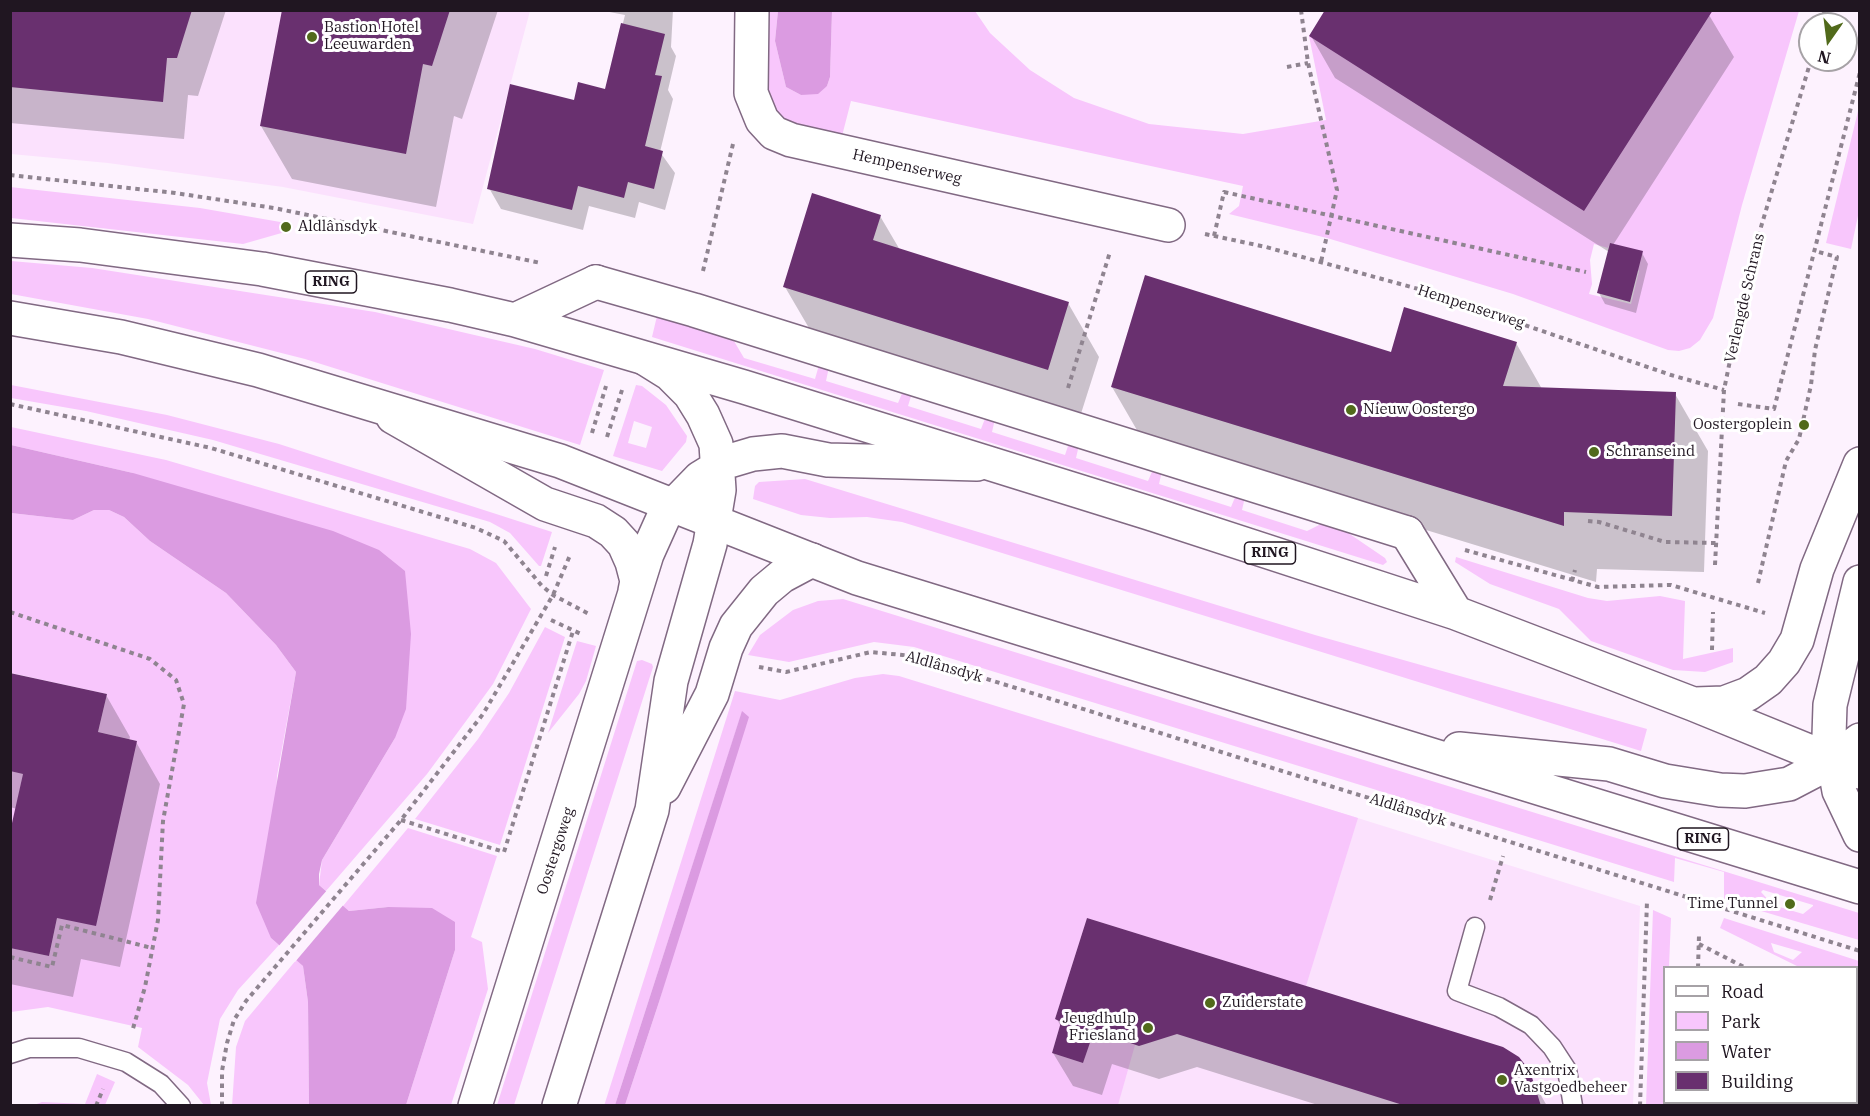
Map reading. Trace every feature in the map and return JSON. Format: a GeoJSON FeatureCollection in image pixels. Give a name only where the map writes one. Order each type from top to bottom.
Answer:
{"type":"FeatureCollection","features":[{"type":"Feature","properties":{"kind":"main road"},"geometry":{"type":"LineString","coordinates":[[752,10],[751,93],[762,120]]}},
{"type":"Feature","properties":{"kind":"main road","name":"Hempenserweg"},"geometry":{"type":"LineString","coordinates":[[762,120],[774,133],[791,140],[1167,225]]}},
{"type":"Feature","properties":{"kind":"main road","name":"RING"},"geometry":{"type":"LineString","coordinates":[[10,240],[80,245],[262,269],[450,305],[515,320],[1160,517],[1456,613],[1693,704],[1846,766]]}},
{"type":"Feature","properties":{"kind":"main road"},"geometry":{"type":"LineString","coordinates":[[515,320],[596,282],[694,310],[1057,423],[1407,533],[1456,613]]}},
{"type":"Feature","properties":{"kind":"main road","name":"RING"},"geometry":{"type":"LineString","coordinates":[[10,318],[121,337],[258,370],[560,461],[857,578],[1860,887]]}},
{"type":"Feature","properties":{"kind":"main road"},"geometry":{"type":"LineString","coordinates":[[559,1106],[651,810],[671,681],[710,544],[719,490],[716,444],[703,415],[690,394],[670,374],[644,358]]}},
{"type":"Feature","properties":{"kind":"main road","name":"Oostergoweg"},"geometry":{"type":"LineString","coordinates":[[368,403],[544,504],[589,518],[613,532],[624,544],[637,581],[630,610]]}},
{"type":"Feature","properties":{"kind":"main road","name":"Oostergoweg"},"geometry":{"type":"LineString","coordinates":[[475,1106],[647,554],[665,514],[700,478],[717,468],[753,454],[782,451],[828,460],[990,465]]}},
{"type":"Feature","properties":{"kind":"main road"},"geometry":{"type":"LineString","coordinates":[[1693,704],[1724,703],[1748,694],[1768,680],[1789,655],[1797,640],[1817,569],[1860,464]]}},
{"type":"Feature","properties":{"kind":"main road"},"geometry":{"type":"LineString","coordinates":[[651,810],[712,694],[736,626],[764,591],[782,576],[812,560]]}},
{"type":"Feature","properties":{"kind":"main road"},"geometry":{"type":"LineString","coordinates":[[1846,766],[1828,736],[1830,705],[1860,582]]}},
{"type":"Feature","properties":{"kind":"main road"},"geometry":{"type":"LineString","coordinates":[[1860,740],[1846,766],[1839,791],[1860,835]]}},
{"type":"Feature","properties":{"kind":"main road"},"geometry":{"type":"LineString","coordinates":[[1391,742],[1610,764],[1665,781],[1720,790],[1745,791],[1788,784],[1846,766]]}},
{"type":"Feature","properties":{"kind":"lane"},"geometry":{"type":"LineString","coordinates":[[1475,927],[1457,991],[1499,1007],[1531,1025],[1552,1047],[1567,1070],[1573,1106]]}},
{"type":"Feature","properties":{"kind":"lane"},"geometry":{"type":"LineString","coordinates":[[10,1054],[29,1048],[79,1048],[126,1062],[161,1084],[181,1106]]}},
{"type":"Feature","properties":{"kind":"path"},"geometry":{"type":"LineString","coordinates":[[1301,10],[1308,63],[1337,190],[1321,262]]}},
{"type":"Feature","properties":{"kind":"path"},"geometry":{"type":"LineString","coordinates":[[1287,67],[1308,63]]}},
{"type":"Feature","properties":{"kind":"path","name":"Verlengde Schrans"},"geometry":{"type":"LineString","coordinates":[[1715,565],[1724,390],[1749,267],[1807,72]]}},
{"type":"Feature","properties":{"kind":"path"},"geometry":{"type":"LineString","coordinates":[[1738,404],[1774,409],[1860,72]]}},
{"type":"Feature","properties":{"kind":"path"},"geometry":{"type":"LineString","coordinates":[[694,310],[731,148],[737,139],[762,120]]}},
{"type":"Feature","properties":{"kind":"path"},"geometry":{"type":"LineString","coordinates":[[10,176],[175,193],[274,208],[536,262],[596,282]]}},
{"type":"Feature","properties":{"kind":"path","name":"Hempenserweg"},"geometry":{"type":"LineString","coordinates":[[1331,216],[1224,192],[1214,236],[1321,262],[1432,294],[1671,375],[1724,390]]}},
{"type":"Feature","properties":{"kind":"path"},"geometry":{"type":"LineString","coordinates":[[1057,423],[1122,215]]}},
{"type":"Feature","properties":{"kind":"path"},"geometry":{"type":"LineString","coordinates":[[1331,216],[1586,272]]}},
{"type":"Feature","properties":{"kind":"path"},"geometry":{"type":"LineString","coordinates":[[1758,583],[1786,461],[1799,439],[1811,385],[1815,350],[1837,257],[1815,251]]}},
{"type":"Feature","properties":{"kind":"path"},"geometry":{"type":"LineString","coordinates":[[591,437],[608,382]]}},
{"type":"Feature","properties":{"kind":"path"},"geometry":{"type":"LineString","coordinates":[[10,404],[211,448],[476,528],[504,541],[542,586],[566,604],[630,610]]}},
{"type":"Feature","properties":{"kind":"path"},"geometry":{"type":"LineString","coordinates":[[1588,521],[1599,522],[1665,542],[1716,543]]}},
{"type":"Feature","properties":{"kind":"path"},"geometry":{"type":"LineString","coordinates":[[1407,533],[1598,587],[1671,585],[1802,622]]}},
{"type":"Feature","properties":{"kind":"path"},"geometry":{"type":"LineString","coordinates":[[546,576],[559,537]]}},
{"type":"Feature","properties":{"kind":"path"},"geometry":{"type":"LineString","coordinates":[[1572,581],[1575,570]]}},
{"type":"Feature","properties":{"kind":"path"},"geometry":{"type":"LineString","coordinates":[[222,1106],[222,1071],[234,1020],[246,1001],[401,820],[483,714],[543,611]]}},
{"type":"Feature","properties":{"kind":"path"},"geometry":{"type":"LineString","coordinates":[[10,612],[150,659],[176,680],[184,704],[163,821],[158,920],[145,987],[134,1026]]}},
{"type":"Feature","properties":{"kind":"path"},"geometry":{"type":"LineString","coordinates":[[1712,650],[1713,612]]}},
{"type":"Feature","properties":{"kind":"path"},"geometry":{"type":"LineString","coordinates":[[551,620],[589,637]]}},
{"type":"Feature","properties":{"kind":"path"},"geometry":{"type":"LineString","coordinates":[[401,820],[504,852],[573,631]]}},
{"type":"Feature","properties":{"kind":"path","name":"Aldlânsdyk"},"geometry":{"type":"LineString","coordinates":[[724,656],[786,672],[871,652],[913,656],[1860,951]]}},
{"type":"Feature","properties":{"kind":"path"},"geometry":{"type":"LineString","coordinates":[[1475,927],[1486,912],[1503,856]]}},
{"type":"Feature","properties":{"kind":"path"},"geometry":{"type":"LineString","coordinates":[[1640,1106],[1647,901]]}},
{"type":"Feature","properties":{"kind":"path"},"geometry":{"type":"LineString","coordinates":[[10,957],[52,967],[62,925],[152,948]]}},
{"type":"Feature","properties":{"kind":"path"},"geometry":{"type":"LineString","coordinates":[[1698,966],[1699,935]]}},
{"type":"Feature","properties":{"kind":"path"},"geometry":{"type":"LineString","coordinates":[[1699,944],[1742,966]]}},
{"type":"Feature","properties":{"kind":"shaded area"},"geometry":{"type":"Polygon","coordinates":[[[10,11],[530,11],[473,224],[283,187],[108,163],[11,154],[10,11]]]}},
{"type":"Feature","properties":{"kind":"shaded area"},"geometry":{"type":"Polygon","coordinates":[[[1101,738],[1640,906],[1633,1105],[987,1106],[1101,738]]]}},
{"type":"Feature","properties":{"kind":"green space"},"geometry":{"type":"Polygon","coordinates":[[[764,11],[778,11],[775,41],[786,87],[801,95],[827,86],[830,77],[832,11],[975,11],[990,33],[1030,70],[1074,98],[1149,124],[1243,134],[1326,120],[1309,36],[1706,11],[1799,11],[1742,205],[1713,318],[1700,340],[1690,348],[1679,351],[1668,350],[1513,294],[1327,238],[1229,214],[1239,206],[1243,186],[851,101],[842,136],[796,129],[774,116],[761,76],[764,11]],[[1610,243],[1608,248],[1594,244],[1590,260],[1592,284],[1589,294],[1631,304],[1639,271],[1610,243]]]}},
{"type":"Feature","properties":{"kind":"green space"},"geometry":{"type":"Polygon","coordinates":[[[1859,107],[1859,211],[1851,249],[1826,243],[1859,107]]]}},
{"type":"Feature","properties":{"kind":"green space"},"geometry":{"type":"Polygon","coordinates":[[[10,187],[200,208],[286,223],[285,232],[243,244],[11,218],[10,187]]]}},
{"type":"Feature","properties":{"kind":"green space"},"geometry":{"type":"Polygon","coordinates":[[[11,261],[92,268],[375,312],[535,349],[604,370],[580,445],[305,359],[148,319],[11,294],[11,261]]]}},
{"type":"Feature","properties":{"kind":"green space"},"geometry":{"type":"Polygon","coordinates":[[[657,316],[731,336],[744,358],[815,379],[819,365],[829,367],[826,381],[898,403],[903,391],[912,393],[908,406],[981,429],[986,416],[995,419],[992,432],[1065,455],[1069,443],[1079,445],[1076,458],[1148,481],[1154,467],[1162,471],[1159,484],[1231,507],[1236,495],[1245,497],[1242,510],[1307,531],[1325,522],[1332,522],[1385,558],[1387,562],[1383,565],[652,337],[657,316]]]}},
{"type":"Feature","properties":{"kind":"green space"},"geometry":{"type":"Polygon","coordinates":[[[11,385],[167,415],[279,444],[552,532],[541,566],[539,566],[510,533],[490,522],[213,440],[86,411],[11,398],[11,385]]]}},
{"type":"Feature","properties":{"kind":"green space"},"geometry":{"type":"Polygon","coordinates":[[[636,385],[642,386],[666,405],[687,436],[686,442],[662,471],[613,456],[636,385]],[[634,421],[628,443],[646,448],[652,427],[634,421]]]}},
{"type":"Feature","properties":{"kind":"green space"},"geometry":{"type":"Polygon","coordinates":[[[11,427],[166,460],[470,549],[496,563],[531,609],[493,684],[427,774],[326,891],[319,885],[322,860],[395,738],[133,473],[11,445],[11,427]]]}},
{"type":"Feature","properties":{"kind":"green space"},"geometry":{"type":"Polygon","coordinates":[[[805,479],[1315,635],[1647,729],[1641,751],[902,522],[867,517],[830,518],[801,515],[753,499],[755,486],[759,482],[805,479]]]}},
{"type":"Feature","properties":{"kind":"green space"},"geometry":{"type":"Polygon","coordinates":[[[94,510],[109,510],[124,517],[150,541],[226,593],[276,645],[296,672],[277,776],[271,938],[279,945],[238,990],[220,1019],[207,1083],[211,1105],[204,1105],[188,1085],[138,1047],[142,1028],[48,1007],[11,1012],[11,948],[49,956],[57,918],[137,741],[98,732],[107,694],[11,673],[11,513],[73,520],[94,510]]]}},
{"type":"Feature","properties":{"kind":"green space"},"geometry":{"type":"Polygon","coordinates":[[[1456,557],[1588,598],[1607,601],[1660,596],[1685,601],[1683,659],[1733,648],[1733,662],[1705,672],[1673,670],[1591,641],[1559,609],[1490,584],[1455,562],[1456,557]]]}},
{"type":"Feature","properties":{"kind":"green space"},"geometry":{"type":"Polygon","coordinates":[[[843,599],[1859,913],[1859,940],[1724,900],[1724,872],[1675,858],[1674,882],[914,647],[874,642],[789,662],[748,655],[760,635],[793,610],[818,601],[843,599]],[[1763,890],[1761,892],[1773,905],[1803,914],[1813,905],[1763,890]]]}},
{"type":"Feature","properties":{"kind":"green space"},"geometry":{"type":"Polygon","coordinates":[[[545,627],[565,637],[500,845],[415,819],[478,739],[509,693],[545,627]]]}},
{"type":"Feature","properties":{"kind":"green space"},"geometry":{"type":"Polygon","coordinates":[[[577,641],[596,646],[586,681],[579,694],[548,733],[577,641]]]}},
{"type":"Feature","properties":{"kind":"green space"},"geometry":{"type":"Polygon","coordinates":[[[642,660],[652,664],[653,667],[514,1105],[497,1105],[637,661],[642,660]]]}},
{"type":"Feature","properties":{"kind":"green space"},"geometry":{"type":"Polygon","coordinates":[[[883,674],[899,676],[1358,818],[1306,986],[1087,918],[1055,1019],[1061,1022],[1052,1053],[1083,1063],[1094,1031],[1135,1045],[1118,1105],[625,1105],[659,1002],[742,712],[615,1105],[604,1106],[735,691],[780,700],[855,678],[883,674]]]}},
{"type":"Feature","properties":{"kind":"green space"},"geometry":{"type":"Polygon","coordinates":[[[11,771],[23,774],[11,832],[11,771]]]}},
{"type":"Feature","properties":{"kind":"green space"},"geometry":{"type":"Polygon","coordinates":[[[408,828],[497,856],[471,937],[482,942],[488,989],[451,1105],[406,1105],[455,950],[388,907],[349,911],[343,906],[408,828]]]}},
{"type":"Feature","properties":{"kind":"green space"},"geometry":{"type":"Polygon","coordinates":[[[1653,910],[1671,918],[1669,966],[1663,966],[1664,1105],[1646,1105],[1653,910]]]}},
{"type":"Feature","properties":{"kind":"green space"},"geometry":{"type":"Polygon","coordinates":[[[1724,918],[1859,961],[1859,997],[1858,966],[1797,966],[1720,928],[1724,918]],[[1771,943],[1774,952],[1793,960],[1802,952],[1771,943]]]}},
{"type":"Feature","properties":{"kind":"green space"},"geometry":{"type":"Polygon","coordinates":[[[297,959],[303,966],[308,1002],[309,1105],[232,1106],[236,1047],[245,1021],[297,959]]]}},
{"type":"Feature","properties":{"kind":"green space"},"geometry":{"type":"Polygon","coordinates":[[[97,1074],[115,1082],[105,1105],[34,1105],[42,1102],[85,1104],[97,1074]]]}},
{"type":"Feature","properties":{"kind":"green space"},"geometry":{"type":"Polygon","coordinates":[[[1718,1104],[1816,1104],[1815,1106],[1718,1106],[1718,1104]]]}},
{"type":"Feature","properties":{"kind":"water"},"geometry":{"type":"Polygon","coordinates":[[[778,11],[832,11],[830,77],[827,86],[818,94],[801,95],[786,87],[775,41],[778,11]]]}},
{"type":"Feature","properties":{"kind":"water"},"geometry":{"type":"Polygon","coordinates":[[[11,445],[133,473],[333,531],[379,550],[405,571],[411,634],[406,709],[395,738],[322,860],[319,885],[349,911],[388,907],[432,908],[455,922],[455,950],[406,1105],[309,1105],[308,1002],[303,966],[271,938],[256,903],[296,672],[276,645],[226,593],[150,541],[124,517],[109,510],[94,510],[73,520],[11,513],[11,445]]]}},
{"type":"Feature","properties":{"kind":"water"},"geometry":{"type":"Polygon","coordinates":[[[742,711],[749,717],[659,1002],[625,1105],[615,1105],[742,711]]]}},
{"type":"Feature","properties":{"kind":"pier"},"geometry":{"type":"Polygon","coordinates":[[[328,889],[345,903],[295,962],[277,948],[328,889]]]}},
{"type":"Feature","properties":{"kind":"building"},"geometry":{"type":"Polygon","coordinates":[[[10,10],[192,10],[177,58],[167,58],[163,102],[10,87],[10,10]]]}},
{"type":"Feature","properties":{"kind":"building"},"geometry":{"type":"Polygon","coordinates":[[[282,10],[450,10],[432,66],[423,64],[406,154],[260,126],[282,10]]]}},
{"type":"Feature","properties":{"kind":"building"},"geometry":{"type":"Polygon","coordinates":[[[1325,10],[1713,10],[1584,211],[1309,36],[1325,10]]]}},
{"type":"Feature","properties":{"kind":"building"},"geometry":{"type":"Polygon","coordinates":[[[621,23],[665,34],[655,75],[662,76],[645,146],[663,151],[654,189],[628,182],[624,198],[578,186],[572,210],[487,189],[510,84],[574,100],[578,82],[605,89],[621,23]]]}},
{"type":"Feature","properties":{"kind":"building"},"geometry":{"type":"Polygon","coordinates":[[[812,193],[881,215],[873,240],[1069,302],[1048,370],[783,287],[812,193]]]}},
{"type":"Feature","properties":{"kind":"building"},"geometry":{"type":"Polygon","coordinates":[[[1610,243],[1643,251],[1630,302],[1597,293],[1610,243]]]}},
{"type":"Feature","properties":{"kind":"building","name":"Nieuw Oostergo"},"geometry":{"type":"Polygon","coordinates":[[[1145,275],[1391,352],[1404,307],[1517,342],[1503,386],[1676,392],[1672,516],[1564,512],[1564,526],[1111,387],[1145,275]]]}},
{"type":"Feature","properties":{"kind":"building"},"geometry":{"type":"Polygon","coordinates":[[[10,673],[107,694],[98,732],[137,741],[96,926],[57,918],[49,956],[10,948],[10,832],[23,774],[10,771],[10,673]]]}},
{"type":"Feature","properties":{"kind":"building","name":"Zuiderstate"},"geometry":{"type":"Polygon","coordinates":[[[1087,918],[1503,1047],[1519,1057],[1530,1071],[1541,1106],[1406,1106],[1177,1034],[1139,1046],[1094,1031],[1083,1063],[1052,1053],[1061,1022],[1055,1019],[1087,918]]]}},
{"type":"Feature","properties":{"kind":"place","name":"Bastion Hotel Leeuwarden"},"geometry":{"type":"Point","coordinates":[312,37]}},
{"type":"Feature","properties":{"kind":"place","name":"Aldlânsdyk"},"geometry":{"type":"Point","coordinates":[286,227]}},
{"type":"Feature","properties":{"kind":"place","name":"Nieuw Oostergo"},"geometry":{"type":"Point","coordinates":[1351,410]}},
{"type":"Feature","properties":{"kind":"place","name":"Oostergoplein"},"geometry":{"type":"Point","coordinates":[1804,425]}},
{"type":"Feature","properties":{"kind":"place","name":"Schranseind"},"geometry":{"type":"Point","coordinates":[1594,452]}},
{"type":"Feature","properties":{"kind":"place","name":"Time Tunnel"},"geometry":{"type":"Point","coordinates":[1790,904]}},
{"type":"Feature","properties":{"kind":"place","name":"Zuiderstate"},"geometry":{"type":"Point","coordinates":[1210,1003]}},
{"type":"Feature","properties":{"kind":"place","name":"Jeugdhulp Friesland"},"geometry":{"type":"Point","coordinates":[1148,1028]}},
{"type":"Feature","properties":{"kind":"place","name":"Axentrix Vastgoedbeheer"},"geometry":{"type":"Point","coordinates":[1502,1080]}}]}
